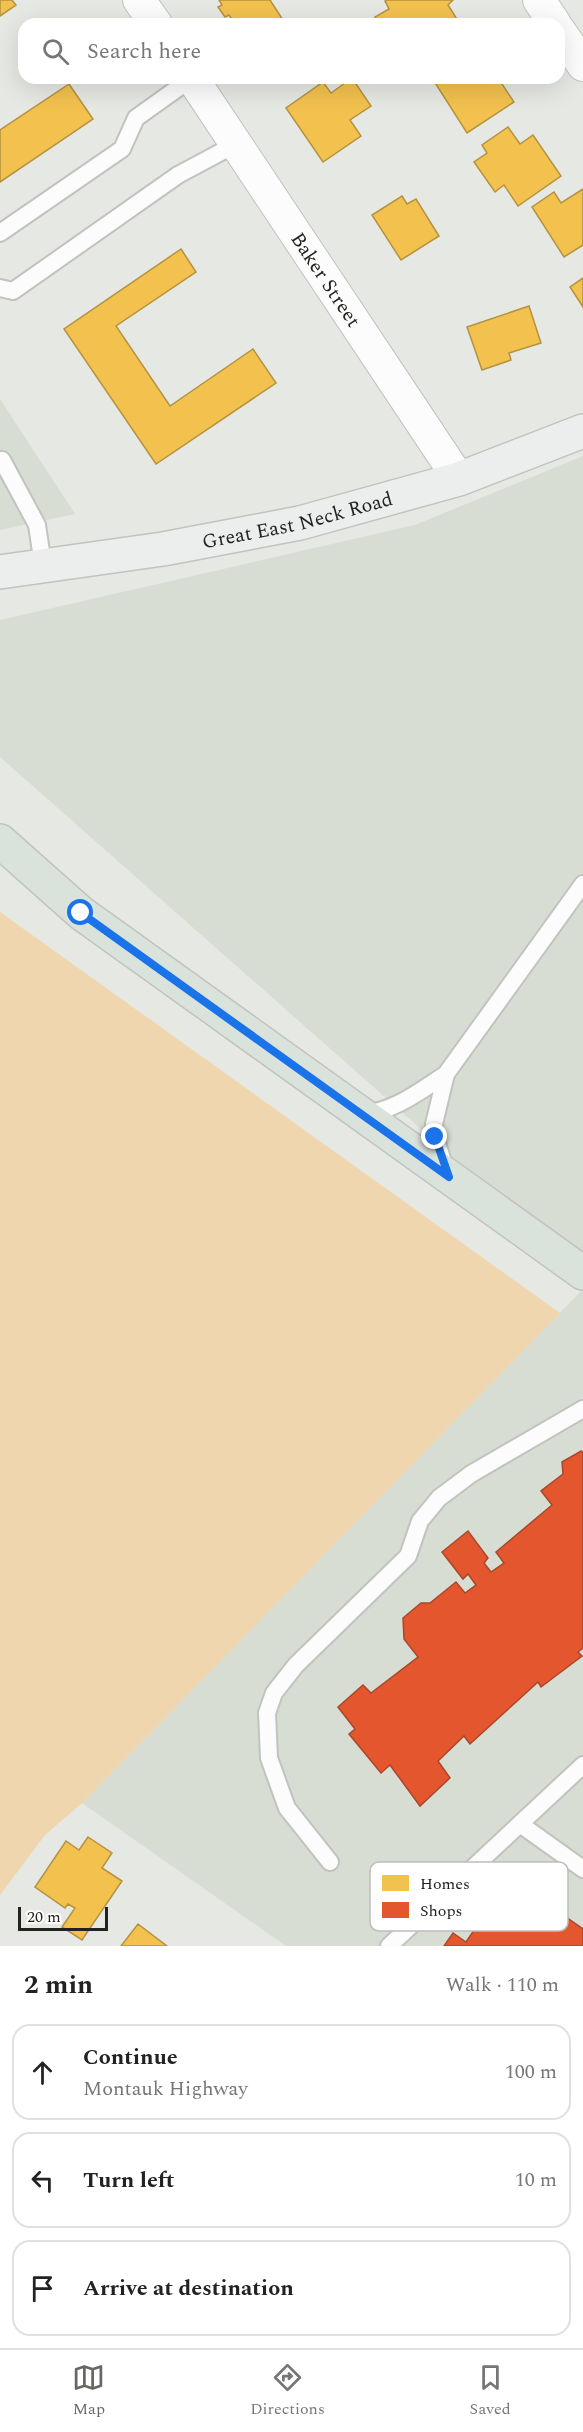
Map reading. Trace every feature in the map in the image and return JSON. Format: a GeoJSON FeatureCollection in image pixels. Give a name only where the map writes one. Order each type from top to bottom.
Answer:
{"type":"FeatureCollection","features":[{"type":"Feature","properties":{"kind":"main road","name":"Great East Neck Road"},"geometry":{"type":"LineString","coordinates":[[0,572],[164,549],[300,523],[459,479],[583,431]]}},
{"type":"Feature","properties":{"kind":"main road"},"geometry":{"type":"LineString","coordinates":[[0,841],[81,913],[583,1273]]}},
{"type":"Feature","properties":{"kind":"street"},"geometry":{"type":"LineString","coordinates":[[139,0],[152,18]]}},
{"type":"Feature","properties":{"kind":"street"},"geometry":{"type":"LineString","coordinates":[[539,0],[551,18]]}},
{"type":"Feature","properties":{"kind":"street"},"geometry":{"type":"LineString","coordinates":[[565,39],[583,65]]}},
{"type":"Feature","properties":{"kind":"street","name":"Baker Street"},"geometry":{"type":"LineString","coordinates":[[196,84],[459,479]]}},
{"type":"Feature","properties":{"kind":"lane"},"geometry":{"type":"LineString","coordinates":[[0,233],[122,149],[136,118],[184,84]]}},
{"type":"Feature","properties":{"kind":"lane"},"geometry":{"type":"LineString","coordinates":[[0,288],[13,291],[178,175],[236,144]]}},
{"type":"Feature","properties":{"kind":"lane"},"geometry":{"type":"LineString","coordinates":[[0,459],[37,525],[44,565]]}},
{"type":"Feature","properties":{"kind":"lane"},"geometry":{"type":"LineString","coordinates":[[361,1114],[401,1103],[446,1074],[583,884]]}},
{"type":"Feature","properties":{"kind":"lane"},"geometry":{"type":"LineString","coordinates":[[446,1074],[434,1124],[435,1137],[449,1177]]}},
{"type":"Feature","properties":{"kind":"lane"},"geometry":{"type":"LineString","coordinates":[[330,1862],[287,1808],[269,1758],[267,1713],[274,1693],[296,1665],[408,1556],[420,1521],[439,1498],[471,1474],[583,1409]]}},
{"type":"Feature","properties":{"kind":"lane"},"geometry":{"type":"LineString","coordinates":[[479,1862],[583,1765]]}},
{"type":"Feature","properties":{"kind":"lane"},"geometry":{"type":"LineString","coordinates":[[520,1824],[583,1869]]}},
{"type":"Feature","properties":{"kind":"lane"},"geometry":{"type":"LineString","coordinates":[[389,1946],[405,1931]]}},
{"type":"Feature","properties":{"kind":"shaded area"},"geometry":{"type":"Polygon","coordinates":[[[0,399],[75,514],[0,530],[0,399]]]}},
{"type":"Feature","properties":{"kind":"shaded area"},"geometry":{"type":"Polygon","coordinates":[[[583,456],[583,1272],[0,757],[0,620],[415,525],[583,456]]]}},
{"type":"Feature","properties":{"kind":"shaded area"},"geometry":{"type":"Polygon","coordinates":[[[0,912],[560,1313],[82,1803],[45,1835],[0,1895],[0,912]]]}},
{"type":"Feature","properties":{"kind":"shaded area"},"geometry":{"type":"Polygon","coordinates":[[[583,1289],[583,1946],[286,1946],[82,1803],[583,1289]]]}},
{"type":"Feature","properties":{"kind":"building: Homes"},"geometry":{"type":"Polygon","coordinates":[[[0,0],[12,0],[16,5],[0,16],[0,0]]]}},
{"type":"Feature","properties":{"kind":"building: Homes"},"geometry":{"type":"Polygon","coordinates":[[[219,0],[270,0],[282,18],[231,18],[229,15],[225,17],[218,7],[222,5],[219,0]]]}},
{"type":"Feature","properties":{"kind":"building: Homes"},"geometry":{"type":"Polygon","coordinates":[[[453,0],[448,5],[456,18],[376,18],[389,9],[385,1],[453,0]]]}},
{"type":"Feature","properties":{"kind":"building: Homes"},"geometry":{"type":"Polygon","coordinates":[[[69,84],[93,119],[0,182],[0,130],[69,84]]]}},
{"type":"Feature","properties":{"kind":"building: Homes"},"geometry":{"type":"Polygon","coordinates":[[[320,84],[324,84],[331,93],[344,84],[356,84],[371,106],[350,120],[361,136],[323,162],[286,108],[320,84]]]}},
{"type":"Feature","properties":{"kind":"building: Homes"},"geometry":{"type":"Polygon","coordinates":[[[436,84],[502,84],[514,102],[467,133],[436,84]]]}},
{"type":"Feature","properties":{"kind":"building: Homes"},"geometry":{"type":"Polygon","coordinates":[[[508,127],[520,144],[533,135],[561,176],[518,206],[504,185],[495,192],[474,162],[487,153],[482,145],[508,127]]]}},
{"type":"Feature","properties":{"kind":"building: Homes"},"geometry":{"type":"Polygon","coordinates":[[[583,189],[583,245],[564,257],[532,207],[554,192],[561,203],[583,189]]]}},
{"type":"Feature","properties":{"kind":"building: Homes"},"geometry":{"type":"Polygon","coordinates":[[[402,196],[407,204],[416,199],[439,236],[401,260],[372,215],[402,196]]]}},
{"type":"Feature","properties":{"kind":"building: Homes"},"geometry":{"type":"Polygon","coordinates":[[[181,249],[196,272],[116,326],[170,406],[253,349],[276,383],[156,464],[64,329],[181,249]]]}},
{"type":"Feature","properties":{"kind":"building: Homes"},"geometry":{"type":"Polygon","coordinates":[[[583,278],[583,307],[570,287],[583,278]]]}},
{"type":"Feature","properties":{"kind":"building: Homes"},"geometry":{"type":"Polygon","coordinates":[[[529,306],[541,343],[509,353],[511,360],[482,370],[467,327],[529,306]]]}},
{"type":"Feature","properties":{"kind":"building: Homes"},"geometry":{"type":"Polygon","coordinates":[[[88,1837],[112,1853],[102,1868],[122,1881],[82,1940],[62,1927],[75,1908],[68,1904],[65,1908],[35,1887],[66,1841],[79,1850],[88,1837]]]}},
{"type":"Feature","properties":{"kind":"building: Homes"},"geometry":{"type":"Polygon","coordinates":[[[138,1924],[167,1946],[121,1946],[138,1924]]]}},
{"type":"Feature","properties":{"kind":"building: Shops"},"geometry":{"type":"Polygon","coordinates":[[[583,1452],[583,1648],[578,1652],[582,1656],[541,1687],[538,1682],[470,1744],[464,1736],[438,1761],[450,1778],[420,1806],[390,1765],[381,1773],[349,1734],[355,1729],[338,1707],[363,1685],[371,1693],[418,1657],[404,1639],[403,1618],[421,1603],[430,1603],[456,1582],[465,1593],[476,1585],[468,1574],[463,1579],[442,1552],[468,1531],[488,1558],[484,1563],[491,1572],[504,1563],[496,1552],[552,1505],[541,1491],[563,1474],[562,1462],[583,1452]]]}},
{"type":"Feature","properties":{"kind":"building: Shops"},"geometry":{"type":"Polygon","coordinates":[[[568,1919],[583,1929],[583,1946],[444,1946],[453,1933],[466,1942],[474,1931],[568,1931],[568,1919]]]}},
{"type":"Feature","properties":{"kind":"route"},"geometry":{"type":"LineString","coordinates":[[81,913],[449,1177],[435,1137]]}}]}
